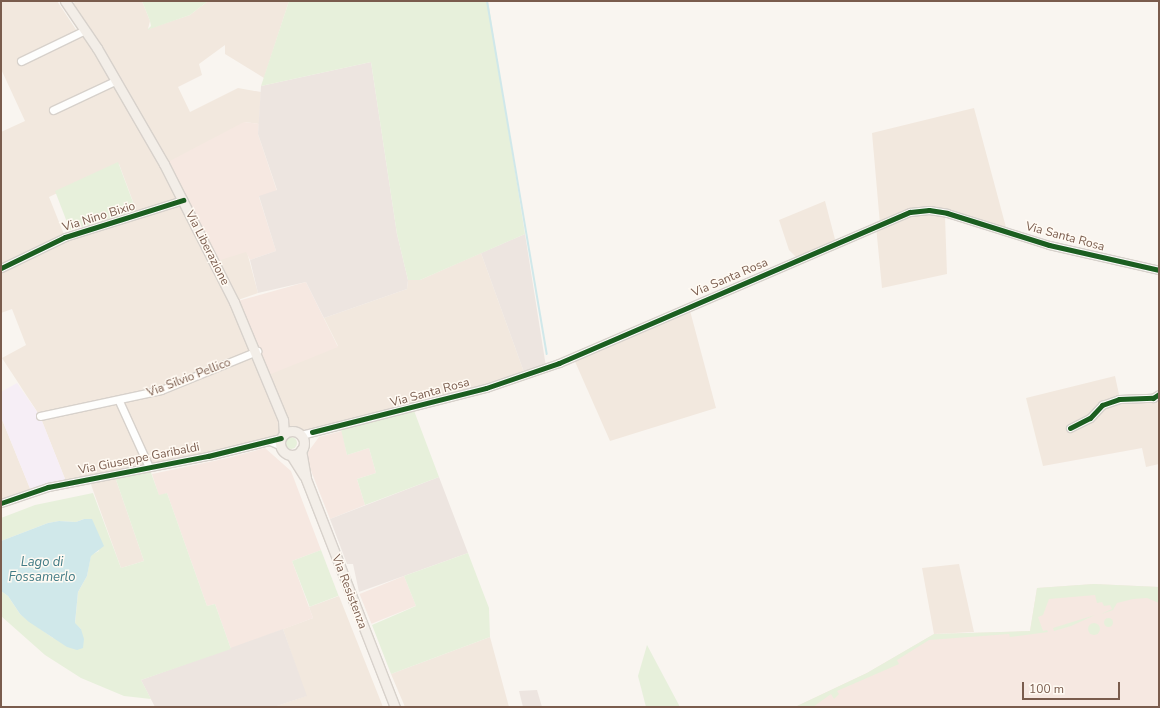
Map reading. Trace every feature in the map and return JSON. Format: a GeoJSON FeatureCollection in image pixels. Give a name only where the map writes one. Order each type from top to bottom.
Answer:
{"type":"FeatureCollection","features":[{"type":"Feature","properties":{"kind":"main road","name":"Via Liberazione"},"geometry":{"type":"LineString","coordinates":[[65,1],[115,81],[183,200],[257,351],[283,420],[285,452],[291,455]]}},
{"type":"Feature","properties":{"kind":"main road"},"geometry":{"type":"LineString","coordinates":[[284,437],[302,438],[301,450],[291,455]]}},
{"type":"Feature","properties":{"kind":"main road","name":"Via Resistenza"},"geometry":{"type":"LineString","coordinates":[[301,450],[305,477]]}},
{"type":"Feature","properties":{"kind":"main road","name":"Via Resistenza"},"geometry":{"type":"LineString","coordinates":[[291,455],[305,477],[395,707]]}},
{"type":"Feature","properties":{"kind":"street"},"geometry":{"type":"LineString","coordinates":[[21,61],[84,30]]}},
{"type":"Feature","properties":{"kind":"street"},"geometry":{"type":"LineString","coordinates":[[53,110],[115,81]]}},
{"type":"Feature","properties":{"kind":"street","name":"Via Nino Bixio"},"geometry":{"type":"LineString","coordinates":[[1,268],[65,237],[183,200]]}},
{"type":"Feature","properties":{"kind":"street","name":"Via Santa Rosa"},"geometry":{"type":"LineString","coordinates":[[302,438],[314,432],[486,388],[559,363],[910,212],[929,210],[947,213],[1049,245],[1159,270]]}},
{"type":"Feature","properties":{"kind":"street","name":"Via Silvio Pellico"},"geometry":{"type":"LineString","coordinates":[[40,416],[119,401],[161,390],[257,351]]}},
{"type":"Feature","properties":{"kind":"street"},"geometry":{"type":"LineString","coordinates":[[1070,428],[1090,418],[1102,405],[1119,399],[1153,398],[1159,394]]}},
{"type":"Feature","properties":{"kind":"street"},"geometry":{"type":"LineString","coordinates":[[119,401],[149,467]]}},
{"type":"Feature","properties":{"kind":"street","name":"Via Giuseppe Garibaldi"},"geometry":{"type":"LineString","coordinates":[[1,503],[31,491],[284,437]]}},
{"type":"Feature","properties":{"kind":"shaded area"},"geometry":{"type":"Polygon","coordinates":[[[1,1],[57,1],[79,34],[84,30],[69,7],[76,1],[142,1],[150,21],[148,29],[190,15],[208,1],[289,1],[264,78],[225,54],[225,45],[199,64],[202,75],[178,87],[190,112],[238,88],[261,92],[259,124],[244,122],[247,252],[258,293],[235,301],[338,346],[324,318],[407,289],[408,280],[420,280],[481,253],[525,375],[301,435],[291,431],[288,426],[282,436],[114,474],[144,561],[121,568],[89,479],[67,484],[40,416],[2,358],[26,345],[12,309],[1,313],[1,132],[25,121],[1,69],[1,1]],[[119,164],[49,197],[65,237],[138,215],[119,164]]]}},
{"type":"Feature","properties":{"kind":"shaded area"},"geometry":{"type":"Polygon","coordinates":[[[371,62],[397,234],[408,280],[407,289],[324,318],[306,282],[258,293],[250,260],[276,251],[259,196],[277,190],[258,134],[261,86],[371,62]]]}},
{"type":"Feature","properties":{"kind":"shaded area"},"geometry":{"type":"Polygon","coordinates":[[[974,108],[1007,231],[945,216],[947,274],[882,288],[876,226],[880,224],[872,133],[974,108]]]}},
{"type":"Feature","properties":{"kind":"shaded area"},"geometry":{"type":"Polygon","coordinates":[[[244,122],[259,124],[258,134],[277,191],[259,197],[276,251],[250,260],[246,252],[214,262],[164,164],[244,122]]]}},
{"type":"Feature","properties":{"kind":"shaded area"},"geometry":{"type":"Polygon","coordinates":[[[825,201],[836,243],[798,259],[789,250],[779,220],[825,201]]]}},
{"type":"Feature","properties":{"kind":"shaded area"},"geometry":{"type":"Polygon","coordinates":[[[525,234],[546,367],[525,375],[481,253],[525,234]]]}},
{"type":"Feature","properties":{"kind":"shaded area"},"geometry":{"type":"Polygon","coordinates":[[[306,282],[338,347],[266,376],[234,302],[306,282]]]}},
{"type":"Feature","properties":{"kind":"shaded area"},"geometry":{"type":"Polygon","coordinates":[[[689,307],[716,408],[610,441],[573,357],[689,307]]]}},
{"type":"Feature","properties":{"kind":"shaded area"},"geometry":{"type":"Polygon","coordinates":[[[1115,376],[1120,399],[1159,394],[1159,464],[1146,467],[1142,448],[1043,466],[1026,398],[1115,376]]]}},
{"type":"Feature","properties":{"kind":"shaded area"},"geometry":{"type":"Polygon","coordinates":[[[17,383],[40,416],[67,484],[31,491],[1,417],[1,392],[17,383]]]}},
{"type":"Feature","properties":{"kind":"shaded area"},"geometry":{"type":"Polygon","coordinates":[[[1,417],[31,491],[1,503],[1,417]]]}},
{"type":"Feature","properties":{"kind":"shaded area"},"geometry":{"type":"Polygon","coordinates":[[[342,431],[347,455],[369,448],[376,473],[357,479],[365,505],[330,519],[308,463],[308,452],[319,437],[342,431]]]}},
{"type":"Feature","properties":{"kind":"shaded area"},"geometry":{"type":"Polygon","coordinates":[[[265,448],[291,471],[321,550],[292,561],[313,618],[231,649],[215,604],[207,606],[167,493],[159,496],[152,474],[228,458],[265,448]]]}},
{"type":"Feature","properties":{"kind":"shaded area"},"geometry":{"type":"Polygon","coordinates":[[[439,477],[468,553],[359,592],[353,564],[347,564],[330,519],[439,477]]]}},
{"type":"Feature","properties":{"kind":"shaded area"},"geometry":{"type":"Polygon","coordinates":[[[959,564],[974,632],[934,634],[922,568],[959,564]]]}},
{"type":"Feature","properties":{"kind":"shaded area"},"geometry":{"type":"Polygon","coordinates":[[[404,576],[416,606],[371,624],[359,594],[404,576]]]}},
{"type":"Feature","properties":{"kind":"shaded area"},"geometry":{"type":"Polygon","coordinates":[[[1094,584],[1159,587],[1159,707],[795,707],[867,673],[934,634],[1030,631],[1037,588],[1094,584]]]}},
{"type":"Feature","properties":{"kind":"shaded area"},"geometry":{"type":"Polygon","coordinates":[[[339,596],[383,707],[274,707],[306,696],[283,629],[313,618],[309,607],[339,596]]]}},
{"type":"Feature","properties":{"kind":"shaded area"},"geometry":{"type":"Polygon","coordinates":[[[283,629],[307,696],[274,707],[155,707],[141,680],[283,629]]]}},
{"type":"Feature","properties":{"kind":"shaded area"},"geometry":{"type":"Polygon","coordinates":[[[490,637],[509,707],[405,707],[391,674],[490,637]]]}},
{"type":"Feature","properties":{"kind":"shaded area"},"geometry":{"type":"Polygon","coordinates":[[[537,690],[542,707],[523,707],[519,691],[537,690]]]}},
{"type":"Feature","properties":{"kind":"green space"},"geometry":{"type":"Polygon","coordinates":[[[142,1],[208,1],[190,15],[147,30],[151,26],[142,1]]]}},
{"type":"Feature","properties":{"kind":"green space"},"geometry":{"type":"Polygon","coordinates":[[[289,1],[488,1],[525,234],[420,280],[408,280],[397,234],[371,62],[261,86],[289,1]]]}},
{"type":"Feature","properties":{"kind":"green space"},"geometry":{"type":"Polygon","coordinates":[[[118,162],[137,213],[70,230],[55,191],[118,162]]]}},
{"type":"Feature","properties":{"kind":"green space"},"geometry":{"type":"Polygon","coordinates":[[[413,408],[439,477],[365,505],[357,479],[376,473],[369,448],[347,455],[340,425],[413,408]]]}},
{"type":"Feature","properties":{"kind":"green space"},"geometry":{"type":"Polygon","coordinates":[[[291,437],[295,439],[297,443],[295,447],[291,449],[287,447],[285,443],[287,439],[291,437]]]}},
{"type":"Feature","properties":{"kind":"green space"},"geometry":{"type":"Polygon","coordinates":[[[149,467],[159,495],[167,493],[207,606],[215,604],[231,649],[141,680],[151,699],[124,696],[81,678],[45,655],[1,616],[1,591],[8,596],[20,614],[53,638],[81,629],[75,624],[78,592],[87,576],[91,555],[99,551],[84,519],[76,522],[59,521],[48,523],[1,541],[1,518],[35,505],[93,493],[121,568],[144,561],[114,474],[149,467]]]}},
{"type":"Feature","properties":{"kind":"green space"},"geometry":{"type":"Polygon","coordinates":[[[321,550],[339,596],[310,607],[292,561],[321,550]]]}},
{"type":"Feature","properties":{"kind":"green space"},"geometry":{"type":"Polygon","coordinates":[[[468,553],[489,608],[490,637],[391,674],[372,625],[416,606],[404,576],[468,553]]]}},
{"type":"Feature","properties":{"kind":"green space"},"geometry":{"type":"Polygon","coordinates":[[[1094,584],[1159,587],[1159,603],[1147,598],[1133,599],[1117,603],[1113,610],[1101,614],[1112,609],[1110,605],[1104,606],[1102,602],[1097,603],[1095,595],[1049,599],[1043,615],[1038,617],[1043,631],[1047,630],[1048,632],[1010,637],[1009,634],[929,640],[897,660],[899,664],[837,691],[839,694],[834,699],[831,694],[813,707],[795,707],[867,673],[934,634],[1030,631],[1037,588],[1094,584]]]}},
{"type":"Feature","properties":{"kind":"green space"},"geometry":{"type":"Polygon","coordinates":[[[1095,615],[1071,626],[1054,631],[1053,628],[1095,615]]]}},
{"type":"Feature","properties":{"kind":"green space"},"geometry":{"type":"Polygon","coordinates":[[[1106,618],[1110,618],[1112,622],[1110,626],[1106,626],[1104,624],[1104,620],[1106,618]]]}},
{"type":"Feature","properties":{"kind":"green space"},"geometry":{"type":"Polygon","coordinates":[[[1094,623],[1098,625],[1100,629],[1098,633],[1094,635],[1090,633],[1088,629],[1090,625],[1094,623]]]}},
{"type":"Feature","properties":{"kind":"green space"},"geometry":{"type":"Polygon","coordinates":[[[647,645],[680,707],[646,707],[638,676],[647,645]]]}},
{"type":"Feature","properties":{"kind":"water","name":"Lago di Fossamerlo"},"geometry":{"type":"Polygon","coordinates":[[[84,519],[92,519],[104,546],[91,556],[87,576],[78,592],[75,623],[81,629],[84,639],[83,648],[77,650],[67,647],[29,622],[20,614],[8,596],[1,591],[1,541],[48,523],[59,521],[76,522],[84,519]]]}},
{"type":"Feature","properties":{"kind":"waterway"},"geometry":{"type":"LineString","coordinates":[[487,1],[547,354]]}},
{"type":"Feature","properties":{"kind":"cycle path"},"geometry":{"type":"LineString","coordinates":[[1,268],[65,237],[183,200]]}},
{"type":"Feature","properties":{"kind":"cycle path"},"geometry":{"type":"LineString","coordinates":[[312,432],[486,388],[559,363],[910,212],[929,210],[947,213],[1049,245],[1159,270]]}},
{"type":"Feature","properties":{"kind":"cycle path"},"geometry":{"type":"LineString","coordinates":[[1070,428],[1090,418],[1102,405],[1119,399],[1153,398],[1159,394]]}},
{"type":"Feature","properties":{"kind":"cycle path"},"geometry":{"type":"LineString","coordinates":[[1,503],[48,487],[208,456],[281,438]]}}]}
